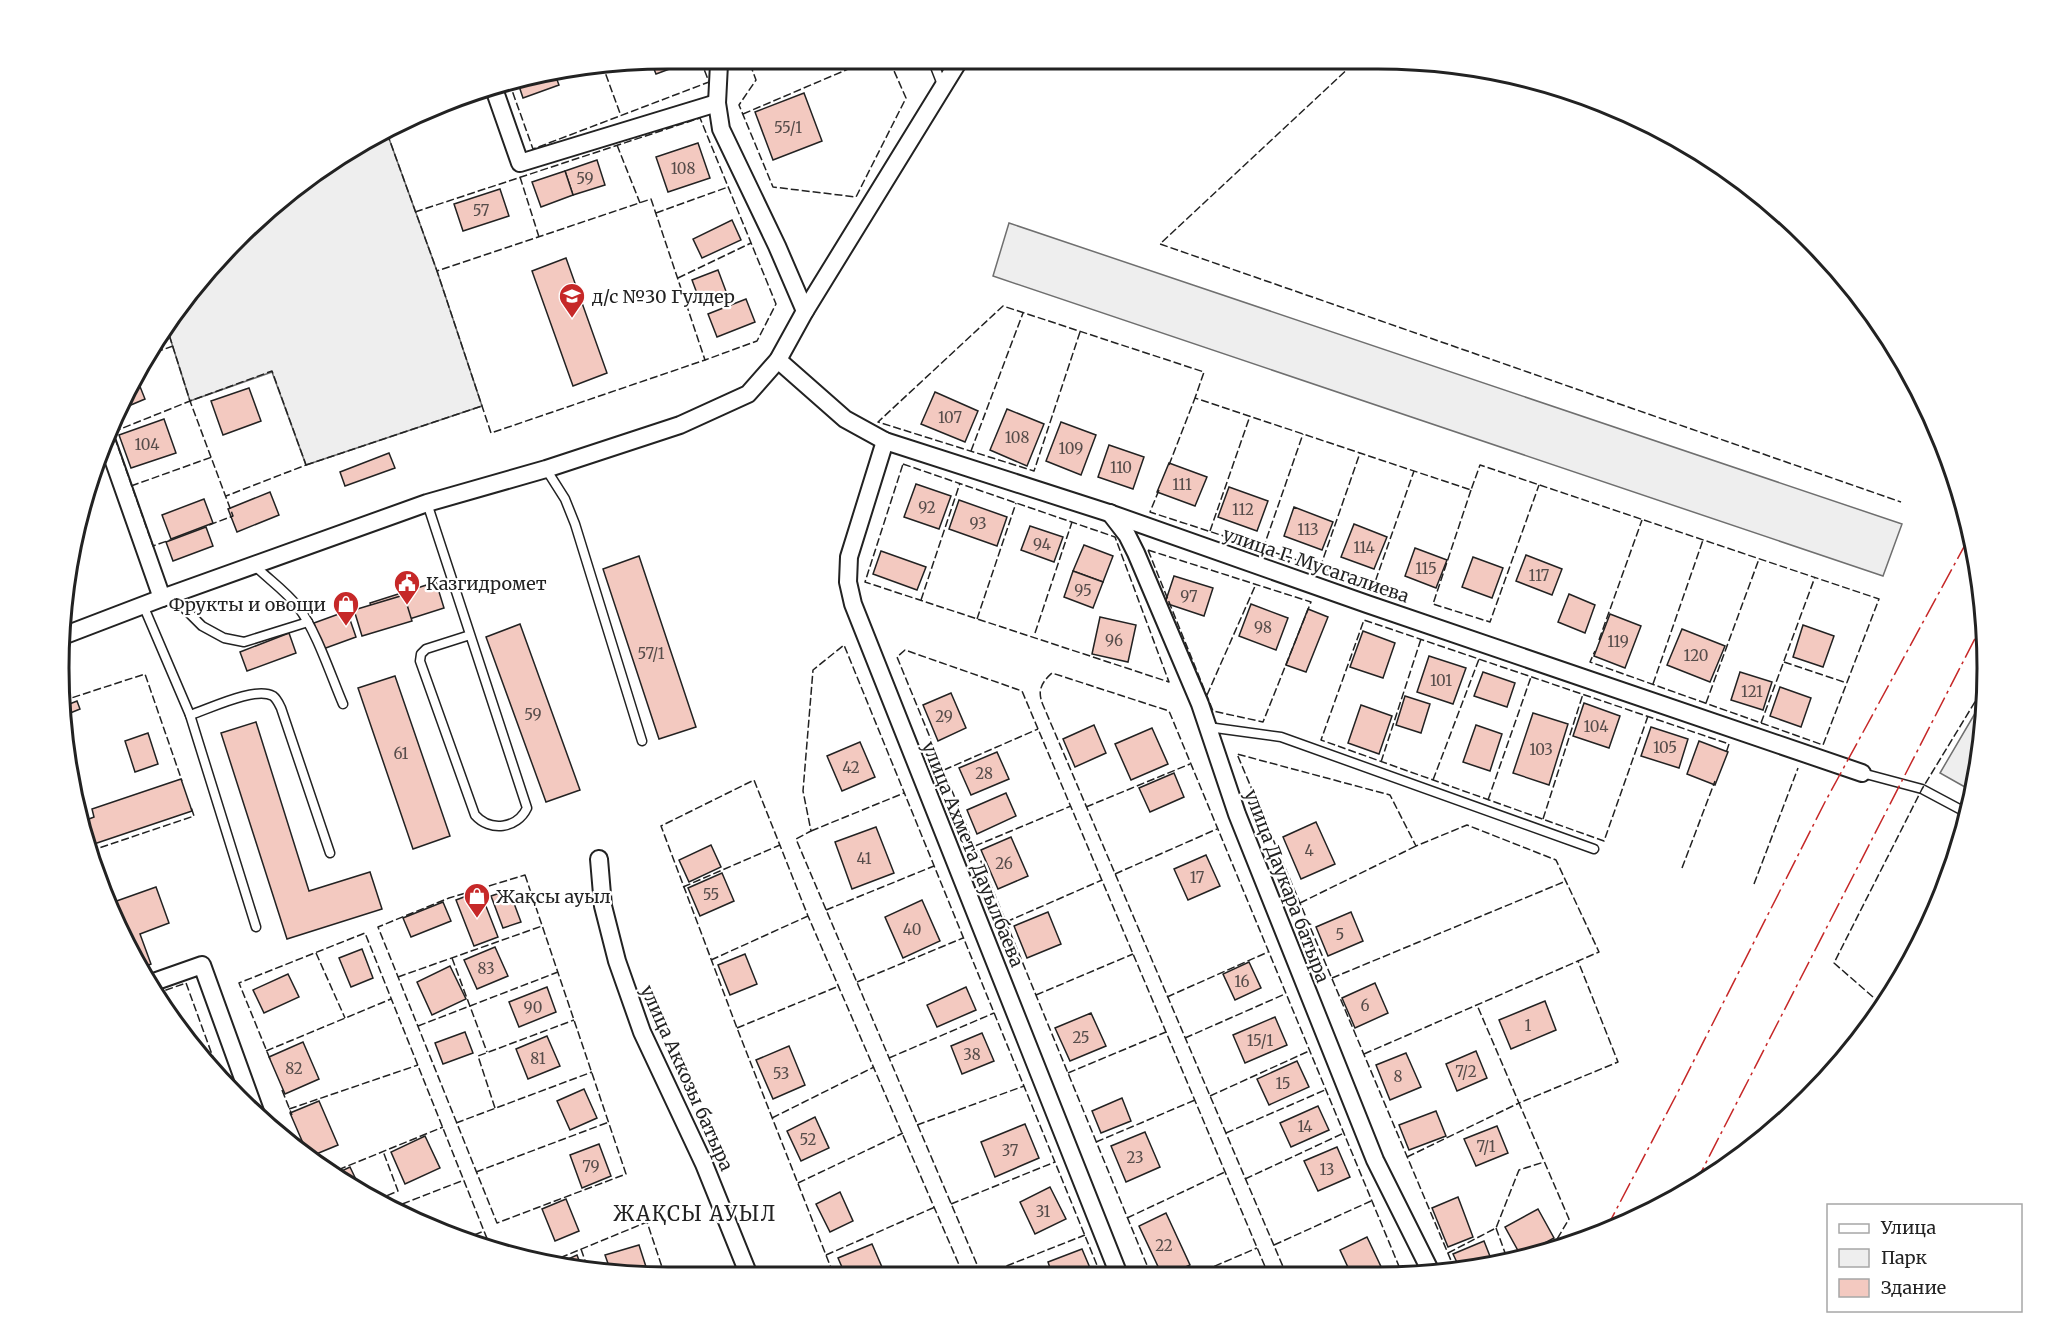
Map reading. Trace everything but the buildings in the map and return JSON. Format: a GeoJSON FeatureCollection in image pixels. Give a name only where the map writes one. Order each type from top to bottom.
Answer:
{"type":"FeatureCollection","features":[{"type":"Feature","properties":{"kind":"street"},"geometry":{"type":"LineString","coordinates":[[719,69],[717,104],[721,129],[777,246],[805,311]]}},
{"type":"Feature","properties":{"kind":"street"},"geometry":{"type":"LineString","coordinates":[[70,633],[166,596],[427,503],[546,469],[680,425],[748,394],[778,360],[805,311],[954,69]]}},
{"type":"Feature","properties":{"kind":"street"},"geometry":{"type":"LineString","coordinates":[[496,94],[520,163],[717,104]]}},
{"type":"Feature","properties":{"kind":"street","name":"улица Г. Мусагалиева"},"geometry":{"type":"LineString","coordinates":[[778,360],[845,419],[885,441],[1109,513],[1367,604],[1862,773]]}},
{"type":"Feature","properties":{"kind":"street","name":"улица Ахмета Дауылбаева"},"geometry":{"type":"LineString","coordinates":[[885,441],[849,558],[848,582],[853,604],[1116,1267]]}},
{"type":"Feature","properties":{"kind":"street"},"geometry":{"type":"LineString","coordinates":[[110,451],[166,596]]}},
{"type":"Feature","properties":{"kind":"street","name":"улица Даукара батыра"},"geometry":{"type":"LineString","coordinates":[[1109,513],[1127,535],[1136,553],[1208,728],[1237,814],[1375,1160],[1427,1265]]}},
{"type":"Feature","properties":{"kind":"street","name":"улица Аккозы батыра"},"geometry":{"type":"LineString","coordinates":[[599,859],[603,906],[620,971],[642,1032],[704,1164],[746,1267]]}},
{"type":"Feature","properties":{"kind":"street"},"geometry":{"type":"LineString","coordinates":[[157,981],[202,964],[250,1097]]}},
{"type":"Feature","properties":{"kind":"lane"},"geometry":{"type":"LineString","coordinates":[[936,69],[943,87]]}},
{"type":"Feature","properties":{"kind":"lane"},"geometry":{"type":"LineString","coordinates":[[546,469],[565,499],[575,524],[642,741]]}},
{"type":"Feature","properties":{"kind":"lane"},"geometry":{"type":"LineString","coordinates":[[427,503],[527,808],[523,816],[513,823],[494,826],[483,824],[475,815],[420,661],[421,654],[426,649],[470,635]]}},
{"type":"Feature","properties":{"kind":"lane"},"geometry":{"type":"LineString","coordinates":[[254,565],[291,598],[308,622],[343,704]]}},
{"type":"Feature","properties":{"kind":"lane"},"geometry":{"type":"LineString","coordinates":[[166,596],[202,626],[224,638],[244,642],[308,622]]}},
{"type":"Feature","properties":{"kind":"lane"},"geometry":{"type":"LineString","coordinates":[[143,605],[190,715],[256,927]]}},
{"type":"Feature","properties":{"kind":"lane"},"geometry":{"type":"LineString","coordinates":[[190,715],[252,694],[264,693],[275,697],[281,708],[330,853]]}},
{"type":"Feature","properties":{"kind":"lane"},"geometry":{"type":"LineString","coordinates":[[1208,728],[1281,737],[1594,849]]}},
{"type":"Feature","properties":{"kind":"lane"},"geometry":{"type":"LineString","coordinates":[[1862,773],[1922,789],[1960,809]]}},
{"type":"Feature","properties":{"kind":"green space"},"geometry":{"type":"Polygon","coordinates":[[[389,138],[437,271],[482,406],[306,465],[272,372],[190,401],[169,336],[193,303],[244,244],[273,218],[335,170],[389,138]]]}},
{"type":"Feature","properties":{"kind":"green space"},"geometry":{"type":"Polygon","coordinates":[[[1009,223],[1902,524],[1883,576],[993,276],[1009,223]]]}},
{"type":"Feature","properties":{"kind":"green space"},"geometry":{"type":"Polygon","coordinates":[[[1975,713],[1965,787],[1940,773],[1975,713]]]}},
{"type":"Feature","properties":{"kind":"fence"},"geometry":{"type":"LineString","coordinates":[[512,89],[533,149],[709,82],[704,69]]}},
{"type":"Feature","properties":{"kind":"fence"},"geometry":{"type":"LineString","coordinates":[[752,69],[756,80],[739,105],[773,187],[856,197],[906,98],[893,69]]}},
{"type":"Feature","properties":{"kind":"fence"},"geometry":{"type":"LineString","coordinates":[[743,114],[848,69]]}},
{"type":"Feature","properties":{"kind":"fence"},"geometry":{"type":"LineString","coordinates":[[1348,69],[1160,244],[1901,502]]}},
{"type":"Feature","properties":{"kind":"fence"},"geometry":{"type":"LineString","coordinates":[[605,72],[621,116]]}},
{"type":"Feature","properties":{"kind":"fence"},"geometry":{"type":"LineString","coordinates":[[415,212],[700,118],[776,304],[757,341],[705,360]]}},
{"type":"Feature","properties":{"kind":"fence"},"geometry":{"type":"LineString","coordinates":[[389,138],[437,271]]}},
{"type":"Feature","properties":{"kind":"fence"},"geometry":{"type":"LineString","coordinates":[[617,145],[640,203]]}},
{"type":"Feature","properties":{"kind":"fence"},"geometry":{"type":"LineString","coordinates":[[520,177],[539,237]]}},
{"type":"Feature","properties":{"kind":"fence"},"geometry":{"type":"LineString","coordinates":[[656,213],[728,187]]}},
{"type":"Feature","properties":{"kind":"fence"},"geometry":{"type":"LineString","coordinates":[[651,199],[705,360],[491,433],[437,271],[651,199]]}},
{"type":"Feature","properties":{"kind":"fence"},"geometry":{"type":"LineString","coordinates":[[678,278],[751,243]]}},
{"type":"Feature","properties":{"kind":"fence"},"geometry":{"type":"LineString","coordinates":[[1080,332],[1034,471],[878,422],[1003,306],[1204,372],[1195,398],[1471,490],[1480,465],[1879,599],[1823,745],[1590,662],[1595,651]]}},
{"type":"Feature","properties":{"kind":"fence"},"geometry":{"type":"LineString","coordinates":[[971,451],[1023,313]]}},
{"type":"Feature","properties":{"kind":"fence"},"geometry":{"type":"LineString","coordinates":[[169,336],[190,401],[233,516],[209,525]]}},
{"type":"Feature","properties":{"kind":"fence"},"geometry":{"type":"LineString","coordinates":[[160,351],[173,346]]}},
{"type":"Feature","properties":{"kind":"fence"},"geometry":{"type":"LineString","coordinates":[[119,429],[272,371],[306,465],[226,496]]}},
{"type":"Feature","properties":{"kind":"fence"},"geometry":{"type":"LineString","coordinates":[[1169,465],[1195,398]]}},
{"type":"Feature","properties":{"kind":"fence"},"geometry":{"type":"LineString","coordinates":[[306,465],[482,406]]}},
{"type":"Feature","properties":{"kind":"fence"},"geometry":{"type":"LineString","coordinates":[[1210,531],[1250,416]]}},
{"type":"Feature","properties":{"kind":"fence"},"geometry":{"type":"LineString","coordinates":[[1263,549],[1303,434]]}},
{"type":"Feature","properties":{"kind":"fence"},"geometry":{"type":"LineString","coordinates":[[115,439],[153,546],[170,540]]}},
{"type":"Feature","properties":{"kind":"fence"},"geometry":{"type":"LineString","coordinates":[[1320,568],[1360,453]]}},
{"type":"Feature","properties":{"kind":"fence"},"geometry":{"type":"LineString","coordinates":[[131,486],[212,457]]}},
{"type":"Feature","properties":{"kind":"fence"},"geometry":{"type":"LineString","coordinates":[[903,464],[1115,537],[1169,682],[865,582],[903,464]]}},
{"type":"Feature","properties":{"kind":"fence"},"geometry":{"type":"LineString","coordinates":[[1159,490],[1150,512],[1374,585],[1414,471]]}},
{"type":"Feature","properties":{"kind":"fence"},"geometry":{"type":"LineString","coordinates":[[921,600],[960,483]]}},
{"type":"Feature","properties":{"kind":"fence"},"geometry":{"type":"LineString","coordinates":[[1471,490],[1433,604],[1490,622],[1539,485]]}},
{"type":"Feature","properties":{"kind":"fence"},"geometry":{"type":"LineString","coordinates":[[977,619],[1016,503]]}},
{"type":"Feature","properties":{"kind":"fence"},"geometry":{"type":"LineString","coordinates":[[1599,640],[1642,520]]}},
{"type":"Feature","properties":{"kind":"fence"},"geometry":{"type":"LineString","coordinates":[[1035,633],[1072,522]]}},
{"type":"Feature","properties":{"kind":"fence"},"geometry":{"type":"LineString","coordinates":[[1653,684],[1703,540]]}},
{"type":"Feature","properties":{"kind":"fence"},"geometry":{"type":"LineString","coordinates":[[1148,550],[1311,602],[1263,722],[1213,711],[1148,550]]}},
{"type":"Feature","properties":{"kind":"fence"},"geometry":{"type":"LineString","coordinates":[[1706,703],[1759,559]]}},
{"type":"Feature","properties":{"kind":"fence"},"geometry":{"type":"LineString","coordinates":[[1761,723],[1815,577]]}},
{"type":"Feature","properties":{"kind":"fence"},"geometry":{"type":"LineString","coordinates":[[1207,695],[1256,584]]}},
{"type":"Feature","properties":{"kind":"fence"},"geometry":{"type":"LineString","coordinates":[[1648,716],[1604,841],[1321,740],[1364,620],[1729,744],[1726,753]]}},
{"type":"Feature","properties":{"kind":"fence"},"geometry":{"type":"LineString","coordinates":[[1381,762],[1421,639]]}},
{"type":"Feature","properties":{"kind":"fence"},"geometry":{"type":"LineString","coordinates":[[978,1267],[796,839],[811,831],[803,791],[813,670],[844,645],[1098,1267]]}},
{"type":"Feature","properties":{"kind":"fence"},"geometry":{"type":"LineString","coordinates":[[1148,1267],[897,657],[905,650],[1022,691],[1265,1267]]}},
{"type":"Feature","properties":{"kind":"fence"},"geometry":{"type":"LineString","coordinates":[[1433,780],[1479,659]]}},
{"type":"Feature","properties":{"kind":"fence"},"geometry":{"type":"LineString","coordinates":[[1784,662],[1847,683]]}},
{"type":"Feature","properties":{"kind":"fence"},"geometry":{"type":"LineString","coordinates":[[1283,1267],[1043,705],[1040,696],[1041,688],[1052,673],[1169,711],[1399,1266]]}},
{"type":"Feature","properties":{"kind":"fence"},"geometry":{"type":"LineString","coordinates":[[70,698],[145,674],[182,781]]}},
{"type":"Feature","properties":{"kind":"fence"},"geometry":{"type":"LineString","coordinates":[[1488,800],[1531,677]]}},
{"type":"Feature","properties":{"kind":"fence"},"geometry":{"type":"LineString","coordinates":[[1543,819],[1583,694]]}},
{"type":"Feature","properties":{"kind":"fence"},"geometry":{"type":"LineString","coordinates":[[1873,997],[1834,963],[1922,789],[1976,700]]}},
{"type":"Feature","properties":{"kind":"fence"},"geometry":{"type":"LineString","coordinates":[[944,770],[1038,729]]}},
{"type":"Feature","properties":{"kind":"fence"},"geometry":{"type":"LineString","coordinates":[[1452,1262],[1237,754],[1390,795],[1416,846],[1467,825],[1556,860],[1599,952],[1578,961],[1618,1062],[1519,1103],[1569,1219],[1557,1239]]}},
{"type":"Feature","properties":{"kind":"fence"},"geometry":{"type":"LineString","coordinates":[[1086,807],[1190,764]]}},
{"type":"Feature","properties":{"kind":"fence"},"geometry":{"type":"LineString","coordinates":[[1754,884],[1798,768]]}},
{"type":"Feature","properties":{"kind":"fence"},"geometry":{"type":"LineString","coordinates":[[831,1267],[661,826],[754,780],[808,916],[960,1267]]}},
{"type":"Feature","properties":{"kind":"fence"},"geometry":{"type":"LineString","coordinates":[[1682,868],[1715,781]]}},
{"type":"Feature","properties":{"kind":"fence"},"geometry":{"type":"LineString","coordinates":[[811,831],[904,793]]}},
{"type":"Feature","properties":{"kind":"fence"},"geometry":{"type":"LineString","coordinates":[[975,846],[1071,806]]}},
{"type":"Feature","properties":{"kind":"fence"},"geometry":{"type":"LineString","coordinates":[[97,849],[194,816],[191,807]]}},
{"type":"Feature","properties":{"kind":"fence"},"geometry":{"type":"LineString","coordinates":[[1115,874],[1217,829]]}},
{"type":"Feature","properties":{"kind":"fence"},"geometry":{"type":"LineString","coordinates":[[683,887],[780,845]]}},
{"type":"Feature","properties":{"kind":"fence"},"geometry":{"type":"LineString","coordinates":[[1300,903],[1416,846]]}},
{"type":"Feature","properties":{"kind":"fence"},"geometry":{"type":"LineString","coordinates":[[826,910],[934,866]]}},
{"type":"Feature","properties":{"kind":"fence"},"geometry":{"type":"LineString","coordinates":[[525,875],[626,1174],[497,1223],[378,927],[449,898],[525,875]]}},
{"type":"Feature","properties":{"kind":"fence"},"geometry":{"type":"LineString","coordinates":[[1006,922],[1102,880]]}},
{"type":"Feature","properties":{"kind":"fence"},"geometry":{"type":"LineString","coordinates":[[1332,978],[1566,881]]}},
{"type":"Feature","properties":{"kind":"fence"},"geometry":{"type":"LineString","coordinates":[[711,960],[808,916]]}},
{"type":"Feature","properties":{"kind":"fence"},"geometry":{"type":"LineString","coordinates":[[398,977],[542,926]]}},
{"type":"Feature","properties":{"kind":"fence"},"geometry":{"type":"LineString","coordinates":[[270,1059],[239,983],[365,933],[487,1239]]}},
{"type":"Feature","properties":{"kind":"fence"},"geometry":{"type":"LineString","coordinates":[[857,982],[963,938]]}},
{"type":"Feature","properties":{"kind":"fence"},"geometry":{"type":"LineString","coordinates":[[1167,997],[1268,952]]}},
{"type":"Feature","properties":{"kind":"fence"},"geometry":{"type":"LineString","coordinates":[[316,953],[345,1018]]}},
{"type":"Feature","properties":{"kind":"fence"},"geometry":{"type":"LineString","coordinates":[[1036,995],[1133,954]]}},
{"type":"Feature","properties":{"kind":"fence"},"geometry":{"type":"LineString","coordinates":[[452,958],[487,1052]]}},
{"type":"Feature","properties":{"kind":"fence"},"geometry":{"type":"LineString","coordinates":[[1364,1054],[1578,961]]}},
{"type":"Feature","properties":{"kind":"fence"},"geometry":{"type":"LineString","coordinates":[[418,1026],[558,972]]}},
{"type":"Feature","properties":{"kind":"fence"},"geometry":{"type":"LineString","coordinates":[[164,991],[186,983],[213,1057]]}},
{"type":"Feature","properties":{"kind":"fence"},"geometry":{"type":"LineString","coordinates":[[737,1028],[839,986]]}},
{"type":"Feature","properties":{"kind":"fence"},"geometry":{"type":"LineString","coordinates":[[1185,1038],[1285,994]]}},
{"type":"Feature","properties":{"kind":"fence"},"geometry":{"type":"LineString","coordinates":[[266,1051],[391,999]]}},
{"type":"Feature","properties":{"kind":"fence"},"geometry":{"type":"LineString","coordinates":[[1407,1157],[1519,1103],[1477,1005]]}},
{"type":"Feature","properties":{"kind":"fence"},"geometry":{"type":"LineString","coordinates":[[889,1058],[994,1013]]}},
{"type":"Feature","properties":{"kind":"fence"},"geometry":{"type":"LineString","coordinates":[[495,1108],[478,1056],[574,1020]]}},
{"type":"Feature","properties":{"kind":"fence"},"geometry":{"type":"LineString","coordinates":[[1068,1073],[1166,1032]]}},
{"type":"Feature","properties":{"kind":"fence"},"geometry":{"type":"LineString","coordinates":[[1210,1096],[1309,1051]]}},
{"type":"Feature","properties":{"kind":"fence"},"geometry":{"type":"LineString","coordinates":[[289,1109],[418,1065]]}},
{"type":"Feature","properties":{"kind":"fence"},"geometry":{"type":"LineString","coordinates":[[772,1118],[874,1067]]}},
{"type":"Feature","properties":{"kind":"fence"},"geometry":{"type":"LineString","coordinates":[[456,1123],[592,1072]]}},
{"type":"Feature","properties":{"kind":"fence"},"geometry":{"type":"LineString","coordinates":[[917,1125],[1024,1086]]}},
{"type":"Feature","properties":{"kind":"fence"},"geometry":{"type":"LineString","coordinates":[[282,1090],[292,1115]]}},
{"type":"Feature","properties":{"kind":"fence"},"geometry":{"type":"LineString","coordinates":[[1226,1133],[1325,1090]]}},
{"type":"Feature","properties":{"kind":"fence"},"geometry":{"type":"LineString","coordinates":[[1096,1142],[1195,1100]]}},
{"type":"Feature","properties":{"kind":"fence"},"geometry":{"type":"LineString","coordinates":[[476,1172],[609,1122]]}},
{"type":"Feature","properties":{"kind":"fence"},"geometry":{"type":"LineString","coordinates":[[340,1169],[443,1127]]}},
{"type":"Feature","properties":{"kind":"fence"},"geometry":{"type":"LineString","coordinates":[[798,1183],[903,1133]]}},
{"type":"Feature","properties":{"kind":"fence"},"geometry":{"type":"LineString","coordinates":[[1245,1179],[1344,1133]]}},
{"type":"Feature","properties":{"kind":"fence"},"geometry":{"type":"LineString","coordinates":[[383,1151],[398,1191],[386,1196]]}},
{"type":"Feature","properties":{"kind":"fence"},"geometry":{"type":"LineString","coordinates":[[951,1204],[1055,1162]]}},
{"type":"Feature","properties":{"kind":"fence"},"geometry":{"type":"LineString","coordinates":[[1448,1253],[1496,1228],[1519,1170],[1544,1162]]}},
{"type":"Feature","properties":{"kind":"fence"},"geometry":{"type":"LineString","coordinates":[[1127,1218],[1225,1172]]}},
{"type":"Feature","properties":{"kind":"fence"},"geometry":{"type":"LineString","coordinates":[[402,1204],[464,1180]]}},
{"type":"Feature","properties":{"kind":"fence"},"geometry":{"type":"LineString","coordinates":[[1274,1245],[1371,1201]]}},
{"type":"Feature","properties":{"kind":"fence"},"geometry":{"type":"LineString","coordinates":[[826,1255],[935,1207]]}},
{"type":"Feature","properties":{"kind":"fence"},"geometry":{"type":"LineString","coordinates":[[562,1257],[647,1222],[662,1267]]}},
{"type":"Feature","properties":{"kind":"fence"},"geometry":{"type":"LineString","coordinates":[[1496,1228],[1505,1253]]}},
{"type":"Feature","properties":{"kind":"fence"},"geometry":{"type":"LineString","coordinates":[[474,1235],[484,1231]]}},
{"type":"Feature","properties":{"kind":"fence"},"geometry":{"type":"LineString","coordinates":[[1004,1267],[1085,1235]]}},
{"type":"Feature","properties":{"kind":"fence"},"geometry":{"type":"LineString","coordinates":[[1213,1267],[1257,1248]]}},
{"type":"Feature","properties":{"kind":"fence"},"geometry":{"type":"LineString","coordinates":[[581,1249],[585,1261]]}},
{"type":"Feature","properties":{"kind":"power"},"geometry":{"type":"LineString","coordinates":[[1611,1219],[1825,802],[1964,547]]}},
{"type":"Feature","properties":{"kind":"power"},"geometry":{"type":"LineString","coordinates":[[1701,1172],[1976,636]]}},
{"type":"Feature","properties":{"kind":"place","name":"д/с №30 Гулдер"},"geometry":{"type":"Point","coordinates":[572,319]}},
{"type":"Feature","properties":{"kind":"place","name":"Казгидромет"},"geometry":{"type":"Point","coordinates":[407,606]}},
{"type":"Feature","properties":{"kind":"place","name":"Фрукты и овощи"},"geometry":{"type":"Point","coordinates":[346,627]}},
{"type":"Feature","properties":{"kind":"place","name":"Жақсы ауыл"},"geometry":{"type":"Point","coordinates":[477,919]}},
{"type":"Feature","properties":{"kind":"district","name":"ЖАҚСЫ АУЫЛ"},"geometry":{"type":"Point","coordinates":[695,1213]}}]}
